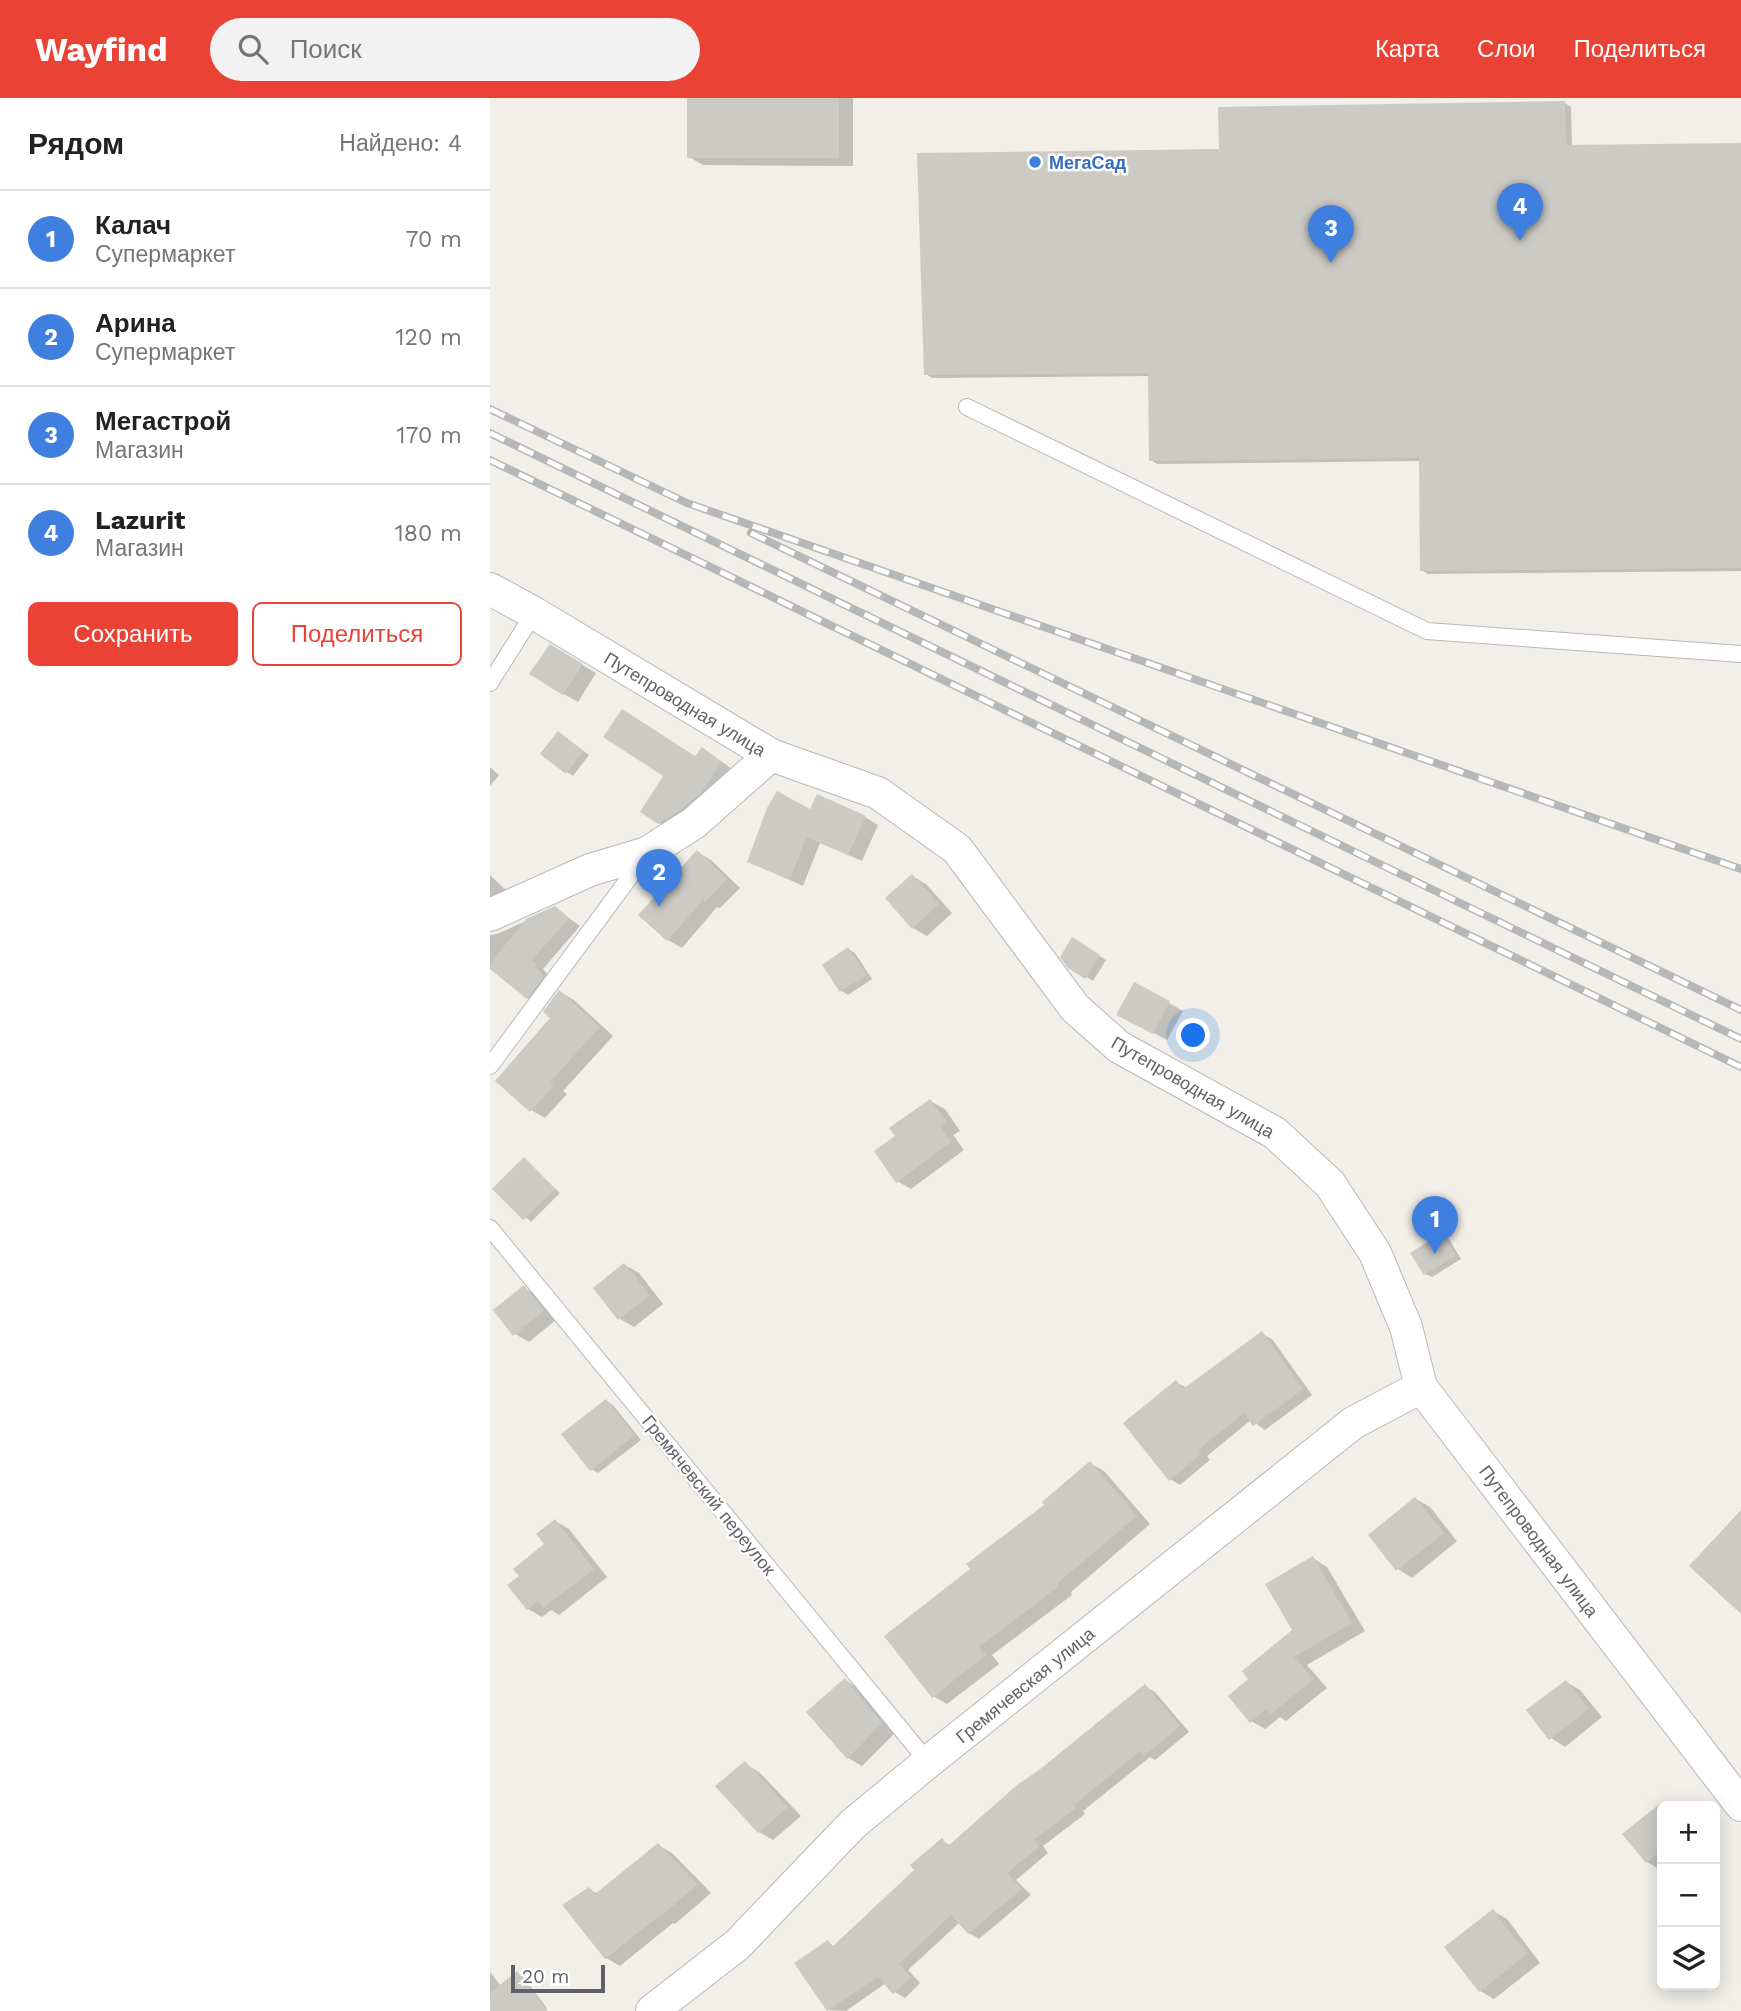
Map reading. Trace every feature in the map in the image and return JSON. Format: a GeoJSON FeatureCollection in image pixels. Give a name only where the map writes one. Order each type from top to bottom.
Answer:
{"type":"FeatureCollection","features":[{"type":"Feature","properties":{"kind":"street","name":"Путепроводная улица"},"geometry":{"type":"LineString","coordinates":[[506,606],[771,755],[878,793],[957,849],[1075,1008],[1119,1047],[1275,1133],[1330,1184],[1375,1253],[1406,1327],[1421,1387],[1741,1805]]}},
{"type":"Feature","properties":{"kind":"street"},"geometry":{"type":"LineString","coordinates":[[490,915],[590,870],[647,853],[694,823],[771,755]]}},
{"type":"Feature","properties":{"kind":"street","name":"Гремячевская улица"},"geometry":{"type":"LineString","coordinates":[[652,2011],[737,1945],[853,1824],[928,1762],[1353,1423],[1421,1387]]}},
{"type":"Feature","properties":{"kind":"lane"},"geometry":{"type":"LineString","coordinates":[[967,407],[1427,631],[1741,654]]}},
{"type":"Feature","properties":{"kind":"lane"},"geometry":{"type":"LineString","coordinates":[[490,683],[506,606]]}},
{"type":"Feature","properties":{"kind":"lane"},"geometry":{"type":"LineString","coordinates":[[490,1066],[647,853]]}},
{"type":"Feature","properties":{"kind":"lane","name":"Гремячевский переулок"},"geometry":{"type":"LineString","coordinates":[[490,1228],[928,1762]]}},
{"type":"Feature","properties":{"kind":"building"},"geometry":{"type":"Polygon","coordinates":[[[687,98],[839,98],[839,158],[687,158],[687,98]]]}},
{"type":"Feature","properties":{"kind":"building"},"geometry":{"type":"Polygon","coordinates":[[[1565,101],[1566,145],[1741,143],[1741,568],[1420,571],[1419,458],[1149,461],[1148,373],[924,375],[917,153],[1219,149],[1218,107],[1565,101]]]}},
{"type":"Feature","properties":{"kind":"building"},"geometry":{"type":"Polygon","coordinates":[[[550,644],[583,664],[563,695],[529,674],[550,644]]]}},
{"type":"Feature","properties":{"kind":"building"},"geometry":{"type":"Polygon","coordinates":[[[622,709],[695,756],[702,747],[722,762],[700,794],[658,824],[640,812],[663,776],[603,737],[622,709]]]}},
{"type":"Feature","properties":{"kind":"building"},"geometry":{"type":"Polygon","coordinates":[[[558,731],[583,751],[566,774],[540,754],[558,731]]]}},
{"type":"Feature","properties":{"kind":"building"},"geometry":{"type":"Polygon","coordinates":[[[777,791],[810,809],[817,794],[866,816],[848,855],[806,837],[790,880],[747,862],[767,808],[777,791]]]}},
{"type":"Feature","properties":{"kind":"building"},"geometry":{"type":"Polygon","coordinates":[[[697,850],[727,879],[705,902],[703,900],[667,941],[638,915],[697,850]]]}},
{"type":"Feature","properties":{"kind":"building"},"geometry":{"type":"Polygon","coordinates":[[[912,874],[939,904],[912,929],[885,898],[912,874]]]}},
{"type":"Feature","properties":{"kind":"building"},"geometry":{"type":"Polygon","coordinates":[[[555,906],[569,918],[532,960],[544,976],[527,999],[490,969],[490,964],[526,919],[555,906]]]}},
{"type":"Feature","properties":{"kind":"building"},"geometry":{"type":"Polygon","coordinates":[[[1072,937],[1100,955],[1085,979],[1068,968],[1060,957],[1072,937]]]}},
{"type":"Feature","properties":{"kind":"building"},"geometry":{"type":"Polygon","coordinates":[[[848,947],[867,975],[840,992],[822,965],[848,947]]]}},
{"type":"Feature","properties":{"kind":"building"},"geometry":{"type":"Polygon","coordinates":[[[1134,982],[1170,1001],[1153,1034],[1116,1015],[1134,982]]]}},
{"type":"Feature","properties":{"kind":"building"},"geometry":{"type":"Polygon","coordinates":[[[559,990],[600,1027],[550,1082],[554,1085],[530,1112],[495,1081],[550,1018],[543,1012],[559,990]]]}},
{"type":"Feature","properties":{"kind":"building"},"geometry":{"type":"Polygon","coordinates":[[[930,1099],[947,1122],[940,1127],[951,1142],[896,1183],[874,1151],[895,1136],[889,1128],[930,1099]]]}},
{"type":"Feature","properties":{"kind":"building"},"geometry":{"type":"Polygon","coordinates":[[[524,1157],[555,1189],[523,1220],[492,1189],[524,1157]]]}},
{"type":"Feature","properties":{"kind":"building"},"geometry":{"type":"Polygon","coordinates":[[[1442,1233],[1456,1255],[1424,1275],[1410,1253],[1442,1233]]]}},
{"type":"Feature","properties":{"kind":"building"},"geometry":{"type":"Polygon","coordinates":[[[624,1263],[650,1295],[618,1320],[593,1288],[624,1263]]]}},
{"type":"Feature","properties":{"kind":"building"},"geometry":{"type":"Polygon","coordinates":[[[524,1285],[544,1311],[513,1336],[493,1310],[524,1285]]]}},
{"type":"Feature","properties":{"kind":"building"},"geometry":{"type":"Polygon","coordinates":[[[1262,1331],[1303,1389],[1253,1426],[1244,1413],[1198,1450],[1201,1454],[1169,1481],[1123,1423],[1176,1380],[1183,1389],[1262,1331]]]}},
{"type":"Feature","properties":{"kind":"building"},"geometry":{"type":"Polygon","coordinates":[[[606,1399],[635,1435],[590,1471],[561,1434],[606,1399]]]}},
{"type":"Feature","properties":{"kind":"building"},"geometry":{"type":"Polygon","coordinates":[[[1090,1461],[1137,1516],[1058,1583],[1059,1586],[979,1647],[986,1655],[932,1698],[884,1636],[970,1569],[966,1564],[1044,1505],[1042,1502],[1090,1461]]]}},
{"type":"Feature","properties":{"kind":"building"},"geometry":{"type":"Polygon","coordinates":[[[1415,1497],[1444,1533],[1396,1571],[1368,1535],[1415,1497]]]}},
{"type":"Feature","properties":{"kind":"building"},"geometry":{"type":"Polygon","coordinates":[[[1741,1510],[1741,1614],[1689,1566],[1741,1510]]]}},
{"type":"Feature","properties":{"kind":"building"},"geometry":{"type":"Polygon","coordinates":[[[555,1519],[594,1569],[543,1608],[538,1601],[527,1610],[507,1585],[519,1576],[513,1569],[544,1544],[536,1534],[555,1519]]]}},
{"type":"Feature","properties":{"kind":"building"},"geometry":{"type":"Polygon","coordinates":[[[1313,1556],[1352,1623],[1294,1657],[1314,1679],[1271,1714],[1266,1709],[1250,1723],[1228,1696],[1248,1679],[1242,1671],[1292,1630],[1265,1584],[1313,1556]]]}},
{"type":"Feature","properties":{"kind":"building"},"geometry":{"type":"Polygon","coordinates":[[[845,1678],[882,1723],[847,1759],[806,1712],[845,1678]]]}},
{"type":"Feature","properties":{"kind":"building"},"geometry":{"type":"Polygon","coordinates":[[[1566,1680],[1589,1709],[1549,1740],[1526,1710],[1566,1680]]]}},
{"type":"Feature","properties":{"kind":"building"},"geometry":{"type":"Polygon","coordinates":[[[1145,1684],[1180,1726],[1144,1756],[1140,1751],[1074,1805],[1076,1808],[1034,1840],[1039,1847],[1007,1873],[1022,1889],[968,1934],[951,1915],[899,1964],[911,1977],[893,1994],[878,1977],[827,2011],[794,1963],[828,1940],[832,1947],[914,1870],[910,1865],[942,1838],[948,1846],[1017,1785],[1145,1684]]]}},
{"type":"Feature","properties":{"kind":"building"},"geometry":{"type":"Polygon","coordinates":[[[745,1761],[788,1807],[758,1833],[715,1786],[745,1761]]]}},
{"type":"Feature","properties":{"kind":"building"},"geometry":{"type":"Polygon","coordinates":[[[1657,1806],[1657,1854],[1646,1863],[1622,1834],[1657,1806]]]}},
{"type":"Feature","properties":{"kind":"building"},"geometry":{"type":"Polygon","coordinates":[[[658,1843],[698,1884],[605,1959],[562,1905],[589,1887],[595,1894],[658,1843]]]}},
{"type":"Feature","properties":{"kind":"building"},"geometry":{"type":"Polygon","coordinates":[[[1493,1909],[1527,1954],[1479,1992],[1444,1947],[1493,1909]]]}},
{"type":"Feature","properties":{"kind":"building"},"geometry":{"type":"Polygon","coordinates":[[[517,1971],[548,2011],[490,2011],[490,1993],[517,1971]]]}},
{"type":"Feature","properties":{"kind":"railway"},"geometry":{"type":"LineString","coordinates":[[490,409],[687,503],[1741,869]]}},
{"type":"Feature","properties":{"kind":"railway"},"geometry":{"type":"LineString","coordinates":[[490,433],[1741,1039]]}},
{"type":"Feature","properties":{"kind":"railway"},"geometry":{"type":"LineString","coordinates":[[490,460],[1741,1067]]}},
{"type":"Feature","properties":{"kind":"railway"},"geometry":{"type":"LineString","coordinates":[[751,533],[1741,1010]]}},
{"type":"Feature","properties":{"kind":"place","name":"МегаСад"},"geometry":{"type":"Point","coordinates":[1035,162]}},
{"type":"Feature","properties":{"kind":"place","name":"Lazurit"},"geometry":{"type":"Point","coordinates":[1520,241]}},
{"type":"Feature","properties":{"kind":"place","name":"Мегастрой"},"geometry":{"type":"Point","coordinates":[1331,263]}},
{"type":"Feature","properties":{"kind":"place","name":"Арина"},"geometry":{"type":"Point","coordinates":[659,907]}},
{"type":"Feature","properties":{"kind":"place","name":"Калач"},"geometry":{"type":"Point","coordinates":[1435,1254]}}]}
